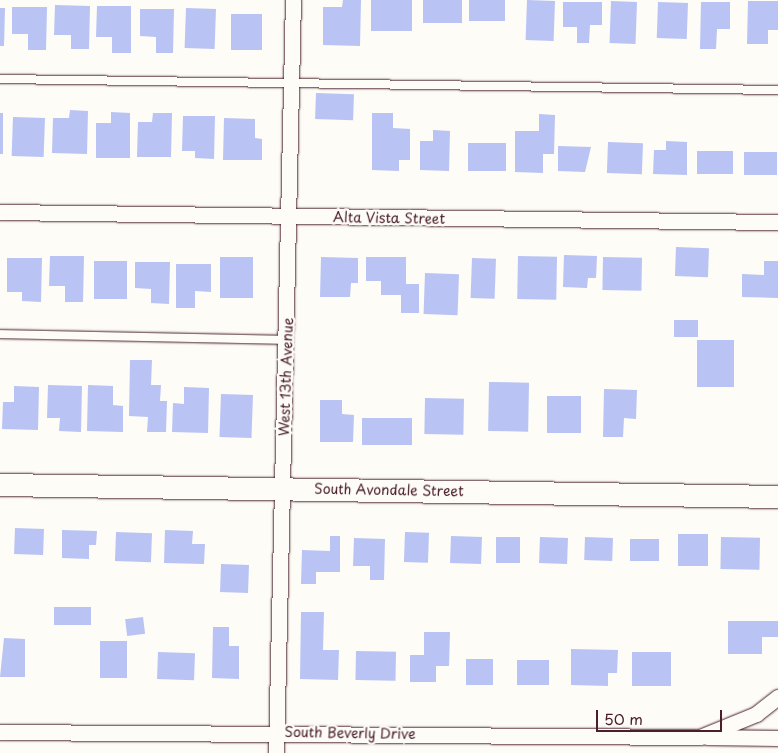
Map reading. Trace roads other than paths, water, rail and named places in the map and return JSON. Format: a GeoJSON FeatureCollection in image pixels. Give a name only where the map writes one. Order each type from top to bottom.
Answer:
{"type":"FeatureCollection","features":[{"type":"Feature","properties":{"kind":"main road","name":"South Avondale Street"},"geometry":{"type":"LineString","coordinates":[[0,486],[281,488],[778,497]]}},
{"type":"Feature","properties":{"kind":"street","name":"West 13th Avenue"},"geometry":{"type":"LineString","coordinates":[[276,753],[281,488],[288,340],[293,0]]}},
{"type":"Feature","properties":{"kind":"street","name":"Alta Vista Street"},"geometry":{"type":"LineString","coordinates":[[0,212],[778,222]]}},
{"type":"Feature","properties":{"kind":"street","name":"South Beverly Drive"},"geometry":{"type":"LineString","coordinates":[[700,736],[756,714],[778,697]]}},
{"type":"Feature","properties":{"kind":"street","name":"South Beverly Drive"},"geometry":{"type":"LineString","coordinates":[[0,732],[778,738]]}},
{"type":"Feature","properties":{"kind":"lane"},"geometry":{"type":"LineString","coordinates":[[0,79],[291,85],[778,90]]}},
{"type":"Feature","properties":{"kind":"lane"},"geometry":{"type":"LineString","coordinates":[[0,334],[288,340]]}}]}
